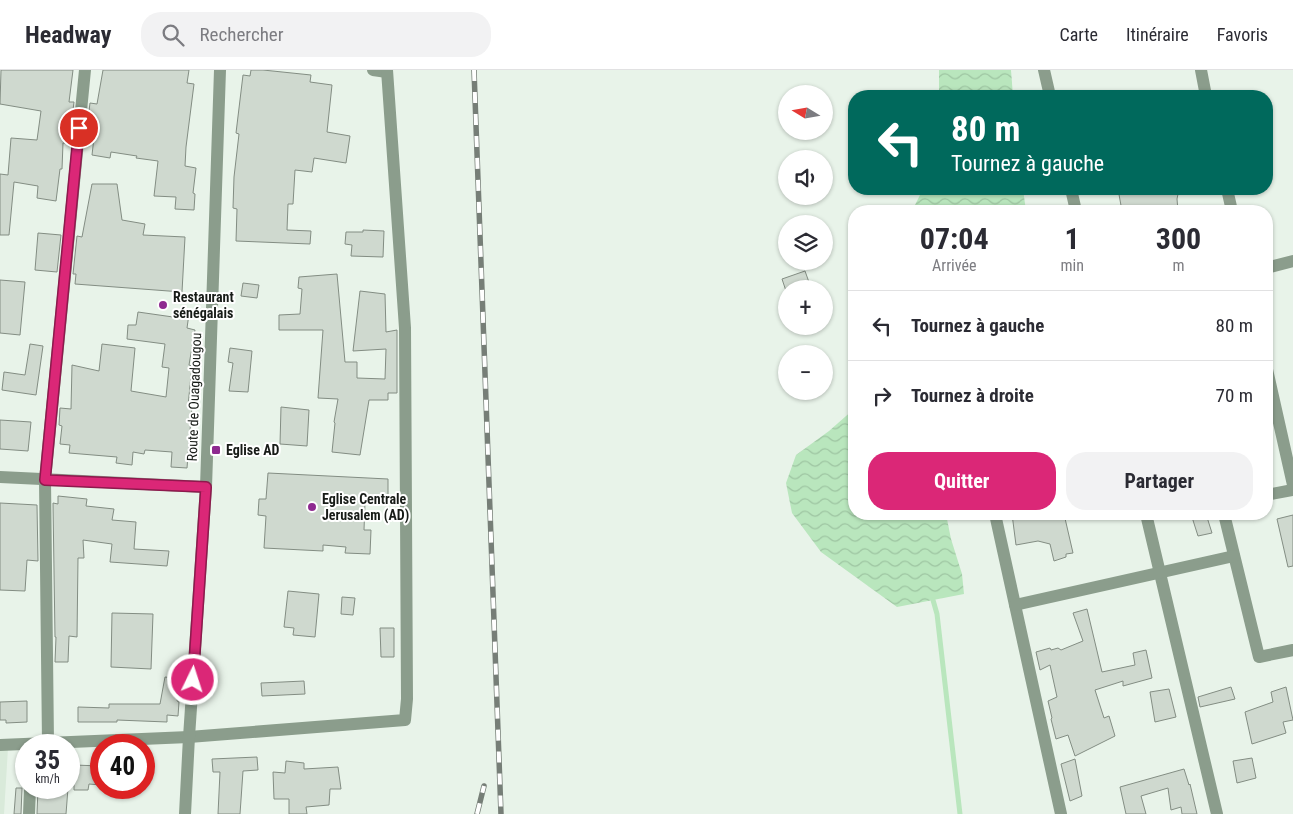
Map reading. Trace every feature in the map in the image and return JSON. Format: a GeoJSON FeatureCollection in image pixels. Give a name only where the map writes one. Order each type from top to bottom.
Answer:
{"type":"FeatureCollection","features":[{"type":"Feature","properties":{"kind":"street"},"geometry":{"type":"LineString","coordinates":[[48,734],[45,480],[85,70]]}},
{"type":"Feature","properties":{"kind":"street","name":"Route de Ouagadougou"},"geometry":{"type":"LineString","coordinates":[[185,814],[206,487],[220,70]]}},
{"type":"Feature","properties":{"kind":"street"},"geometry":{"type":"LineString","coordinates":[[80,741],[189,737],[405,720],[407,679],[405,328],[387,71],[373,70]]}},
{"type":"Feature","properties":{"kind":"street"},"geometry":{"type":"LineString","coordinates":[[1044,70],[1049,90]]}},
{"type":"Feature","properties":{"kind":"street"},"geometry":{"type":"LineString","coordinates":[[1200,70],[1205,90]]}},
{"type":"Feature","properties":{"kind":"street"},"geometry":{"type":"LineString","coordinates":[[1273,266],[1293,261]]}},
{"type":"Feature","properties":{"kind":"street"},"geometry":{"type":"LineString","coordinates":[[1273,396],[1293,485]]}},
{"type":"Feature","properties":{"kind":"street"},"geometry":{"type":"LineString","coordinates":[[0,477],[206,487]]}},
{"type":"Feature","properties":{"kind":"street"},"geometry":{"type":"LineString","coordinates":[[1273,494],[1293,490]]}},
{"type":"Feature","properties":{"kind":"street"},"geometry":{"type":"LineString","coordinates":[[996,520],[1062,814]]}},
{"type":"Feature","properties":{"kind":"street"},"geometry":{"type":"LineString","coordinates":[[1147,520],[1217,814]]}},
{"type":"Feature","properties":{"kind":"street"},"geometry":{"type":"LineString","coordinates":[[1225,520],[1259,657],[1293,650]]}},
{"type":"Feature","properties":{"kind":"street"},"geometry":{"type":"LineString","coordinates":[[1015,605],[1234,556]]}},
{"type":"Feature","properties":{"kind":"street"},"geometry":{"type":"LineString","coordinates":[[0,745],[15,745]]}},
{"type":"Feature","properties":{"kind":"street"},"geometry":{"type":"LineString","coordinates":[[29,814],[30,799]]}},
{"type":"Feature","properties":{"kind":"shaded area"},"geometry":{"type":"Polygon","coordinates":[[[8,748],[4,814],[0,814],[0,749],[8,748]]]}},
{"type":"Feature","properties":{"kind":"water"},"geometry":{"type":"Polygon","coordinates":[[[939,70],[1011,70],[1013,90],[939,90],[939,70]]]}},
{"type":"Feature","properties":{"kind":"water"},"geometry":{"type":"Polygon","coordinates":[[[920,195],[1024,195],[1025,205],[915,205],[920,195]]]}},
{"type":"Feature","properties":{"kind":"water"},"geometry":{"type":"Polygon","coordinates":[[[848,414],[848,520],[947,520],[962,574],[964,594],[897,607],[821,552],[792,513],[786,483],[796,455],[848,414]]]}},
{"type":"Feature","properties":{"kind":"building"},"geometry":{"type":"Polygon","coordinates":[[[1,70],[73,70],[69,102],[74,102],[72,118],[69,118],[65,143],[63,143],[62,169],[60,169],[56,201],[37,198],[38,186],[14,182],[9,235],[0,235],[0,174],[8,175],[11,138],[37,140],[41,111],[0,104],[1,70]]]}},
{"type":"Feature","properties":{"kind":"building"},"geometry":{"type":"Polygon","coordinates":[[[103,70],[189,70],[187,83],[194,84],[185,166],[196,168],[193,193],[195,194],[194,210],[175,209],[176,197],[154,196],[158,161],[111,152],[110,158],[92,155],[96,120],[88,119],[90,103],[97,104],[103,70]]]}},
{"type":"Feature","properties":{"kind":"building"},"geometry":{"type":"Polygon","coordinates":[[[251,70],[311,75],[310,82],[332,85],[327,132],[350,136],[346,163],[314,158],[312,172],[295,170],[293,204],[288,204],[287,230],[311,231],[310,244],[236,241],[237,209],[233,208],[234,177],[239,134],[236,133],[243,75],[250,76],[251,70]]]}},
{"type":"Feature","properties":{"kind":"building"},"geometry":{"type":"Polygon","coordinates":[[[92,184],[117,184],[122,220],[145,224],[143,235],[185,237],[182,292],[75,284],[76,274],[73,274],[77,236],[82,237],[92,184]]]}},
{"type":"Feature","properties":{"kind":"building"},"geometry":{"type":"Polygon","coordinates":[[[1119,195],[1178,195],[1178,205],[1121,205],[1119,195]]]}},
{"type":"Feature","properties":{"kind":"building"},"geometry":{"type":"Polygon","coordinates":[[[363,230],[384,231],[383,257],[351,256],[352,245],[345,244],[346,232],[363,232],[363,230]]]}},
{"type":"Feature","properties":{"kind":"building"},"geometry":{"type":"Polygon","coordinates":[[[38,233],[61,235],[57,272],[35,270],[38,233]]]}},
{"type":"Feature","properties":{"kind":"building"},"geometry":{"type":"Polygon","coordinates":[[[805,271],[808,280],[782,280],[805,271]]]}},
{"type":"Feature","properties":{"kind":"building"},"geometry":{"type":"Polygon","coordinates":[[[337,274],[345,362],[357,362],[357,378],[385,379],[386,349],[353,351],[360,291],[385,294],[386,332],[397,330],[397,393],[388,393],[388,400],[369,400],[360,455],[332,452],[338,399],[318,398],[323,330],[279,330],[279,315],[300,314],[302,289],[298,288],[299,277],[337,274]]]}},
{"type":"Feature","properties":{"kind":"building"},"geometry":{"type":"Polygon","coordinates":[[[0,280],[25,282],[20,335],[0,333],[0,280]]]}},
{"type":"Feature","properties":{"kind":"building"},"geometry":{"type":"Polygon","coordinates":[[[243,283],[259,285],[257,298],[241,296],[243,283]]]}},
{"type":"Feature","properties":{"kind":"building"},"geometry":{"type":"Polygon","coordinates":[[[138,312],[173,317],[174,312],[189,314],[187,328],[195,330],[189,365],[192,366],[188,406],[192,406],[187,468],[171,467],[172,452],[145,450],[144,454],[133,452],[132,465],[116,463],[117,457],[69,453],[70,445],[60,444],[62,426],[59,425],[60,408],[71,409],[72,365],[99,371],[102,344],[135,348],[131,391],[166,397],[169,368],[162,367],[165,344],[127,339],[128,325],[136,325],[138,312]]]}},
{"type":"Feature","properties":{"kind":"building"},"geometry":{"type":"Polygon","coordinates":[[[30,344],[43,346],[36,395],[2,390],[4,372],[25,375],[30,344]]]}},
{"type":"Feature","properties":{"kind":"building"},"geometry":{"type":"Polygon","coordinates":[[[230,348],[252,351],[248,392],[229,391],[233,363],[228,362],[230,348]]]}},
{"type":"Feature","properties":{"kind":"building"},"geometry":{"type":"Polygon","coordinates":[[[281,407],[309,410],[307,446],[280,444],[281,407]]]}},
{"type":"Feature","properties":{"kind":"building"},"geometry":{"type":"Polygon","coordinates":[[[0,420],[31,422],[28,451],[0,449],[0,420]]]}},
{"type":"Feature","properties":{"kind":"building","name":"Eglise Centrale Jerusalem (AD)"},"geometry":{"type":"Polygon","coordinates":[[[268,473],[388,479],[388,502],[365,503],[364,530],[371,530],[370,554],[345,553],[346,547],[323,545],[323,551],[264,548],[266,516],[258,515],[259,499],[266,499],[268,473]]]}},
{"type":"Feature","properties":{"kind":"building"},"geometry":{"type":"Polygon","coordinates":[[[58,496],[87,499],[86,506],[114,509],[112,520],[136,522],[134,549],[169,551],[167,566],[110,562],[112,544],[83,540],[84,558],[78,558],[77,637],[69,636],[68,662],[55,662],[53,503],[58,504],[58,496]]]}},
{"type":"Feature","properties":{"kind":"building"},"geometry":{"type":"Polygon","coordinates":[[[0,503],[37,505],[38,561],[27,560],[25,591],[0,590],[0,503]]]}},
{"type":"Feature","properties":{"kind":"building"},"geometry":{"type":"Polygon","coordinates":[[[1293,515],[1293,566],[1288,567],[1277,519],[1293,515]]]}},
{"type":"Feature","properties":{"kind":"building"},"geometry":{"type":"Polygon","coordinates":[[[1013,520],[1065,520],[1073,553],[1066,554],[1066,557],[1054,561],[1050,544],[1038,541],[1016,545],[1013,520]]]}},
{"type":"Feature","properties":{"kind":"building"},"geometry":{"type":"Polygon","coordinates":[[[1193,520],[1208,520],[1212,533],[1198,536],[1193,520]]]}},
{"type":"Feature","properties":{"kind":"building"},"geometry":{"type":"Polygon","coordinates":[[[288,591],[319,594],[315,637],[293,635],[294,628],[284,627],[288,591]]]}},
{"type":"Feature","properties":{"kind":"building"},"geometry":{"type":"Polygon","coordinates":[[[342,597],[355,598],[353,615],[341,614],[342,597]]]}},
{"type":"Feature","properties":{"kind":"building"},"geometry":{"type":"Polygon","coordinates":[[[1087,609],[1102,672],[1135,665],[1133,653],[1146,650],[1152,678],[1123,686],[1123,681],[1095,690],[1104,718],[1109,716],[1115,736],[1075,756],[1068,735],[1056,739],[1048,701],[1057,697],[1050,665],[1040,670],[1036,652],[1050,648],[1051,650],[1058,648],[1061,650],[1083,641],[1073,613],[1087,609]]]}},
{"type":"Feature","properties":{"kind":"building"},"geometry":{"type":"Polygon","coordinates":[[[112,613],[153,614],[151,669],[111,667],[112,613]]]}},
{"type":"Feature","properties":{"kind":"building"},"geometry":{"type":"Polygon","coordinates":[[[380,628],[394,628],[394,657],[381,657],[380,628]]]}},
{"type":"Feature","properties":{"kind":"building"},"geometry":{"type":"Polygon","coordinates":[[[165,677],[181,679],[177,701],[179,702],[178,716],[167,715],[167,722],[117,720],[117,722],[78,722],[78,707],[109,708],[109,704],[160,704],[165,677]]]}},
{"type":"Feature","properties":{"kind":"building"},"geometry":{"type":"Polygon","coordinates":[[[304,681],[305,694],[262,696],[261,683],[304,681]]]}},
{"type":"Feature","properties":{"kind":"building"},"geometry":{"type":"Polygon","coordinates":[[[1231,687],[1235,699],[1200,707],[1198,697],[1231,687]]]}},
{"type":"Feature","properties":{"kind":"building"},"geometry":{"type":"Polygon","coordinates":[[[1286,687],[1293,720],[1283,722],[1286,733],[1252,744],[1245,712],[1273,702],[1271,692],[1286,687]]]}},
{"type":"Feature","properties":{"kind":"building"},"geometry":{"type":"Polygon","coordinates":[[[1169,689],[1176,717],[1155,722],[1150,692],[1169,689]]]}},
{"type":"Feature","properties":{"kind":"building"},"geometry":{"type":"Polygon","coordinates":[[[27,701],[27,722],[6,723],[6,720],[0,720],[0,702],[27,701]]]}},
{"type":"Feature","properties":{"kind":"building"},"geometry":{"type":"Polygon","coordinates":[[[257,757],[258,770],[243,771],[240,814],[218,814],[220,772],[213,772],[212,759],[257,757]]]}},
{"type":"Feature","properties":{"kind":"building"},"geometry":{"type":"Polygon","coordinates":[[[1252,758],[1256,778],[1237,783],[1233,761],[1252,758]]]}},
{"type":"Feature","properties":{"kind":"building"},"geometry":{"type":"Polygon","coordinates":[[[1075,759],[1082,796],[1070,801],[1061,764],[1075,759]]]}},
{"type":"Feature","properties":{"kind":"building"},"geometry":{"type":"Polygon","coordinates":[[[286,761],[304,763],[304,769],[338,767],[341,789],[330,789],[329,805],[306,807],[307,814],[289,814],[289,799],[274,799],[273,772],[285,773],[286,761]]]}},
{"type":"Feature","properties":{"kind":"building"},"geometry":{"type":"Polygon","coordinates":[[[80,765],[90,766],[90,784],[88,790],[80,790],[80,765]]]}},
{"type":"Feature","properties":{"kind":"building"},"geometry":{"type":"Polygon","coordinates":[[[1184,769],[1190,784],[1197,814],[1182,814],[1181,807],[1171,810],[1168,788],[1141,796],[1146,814],[1126,814],[1120,787],[1184,769]]]}},
{"type":"Feature","properties":{"kind":"building"},"geometry":{"type":"Polygon","coordinates":[[[15,799],[22,799],[21,814],[14,814],[15,799]]]}},
{"type":"Feature","properties":{"kind":"building"},"geometry":{"type":"Polygon","coordinates":[[[38,799],[67,799],[66,814],[37,814],[38,799]]]}},
{"type":"Feature","properties":{"kind":"waterway"},"geometry":{"type":"LineString","coordinates":[[933,600],[937,614],[960,814]]}},
{"type":"Feature","properties":{"kind":"railway"},"geometry":{"type":"LineString","coordinates":[[474,70],[501,814]]}},
{"type":"Feature","properties":{"kind":"railway"},"geometry":{"type":"LineString","coordinates":[[477,814],[484,786]]}},
{"type":"Feature","properties":{"kind":"place","name":"Restaurant sénégalais"},"geometry":{"type":"Point","coordinates":[163,305]}},
{"type":"Feature","properties":{"kind":"place","name":"Eglise AD"},"geometry":{"type":"Point","coordinates":[216,450]}},
{"type":"Feature","properties":{"kind":"place","name":"Eglise Centrale Jerusalem (AD)"},"geometry":{"type":"Point","coordinates":[312,507]}},
{"type":"Feature","properties":{"kind":"route"},"geometry":{"type":"LineString","coordinates":[[79,128],[45,480],[206,487],[193,680]]}}]}
